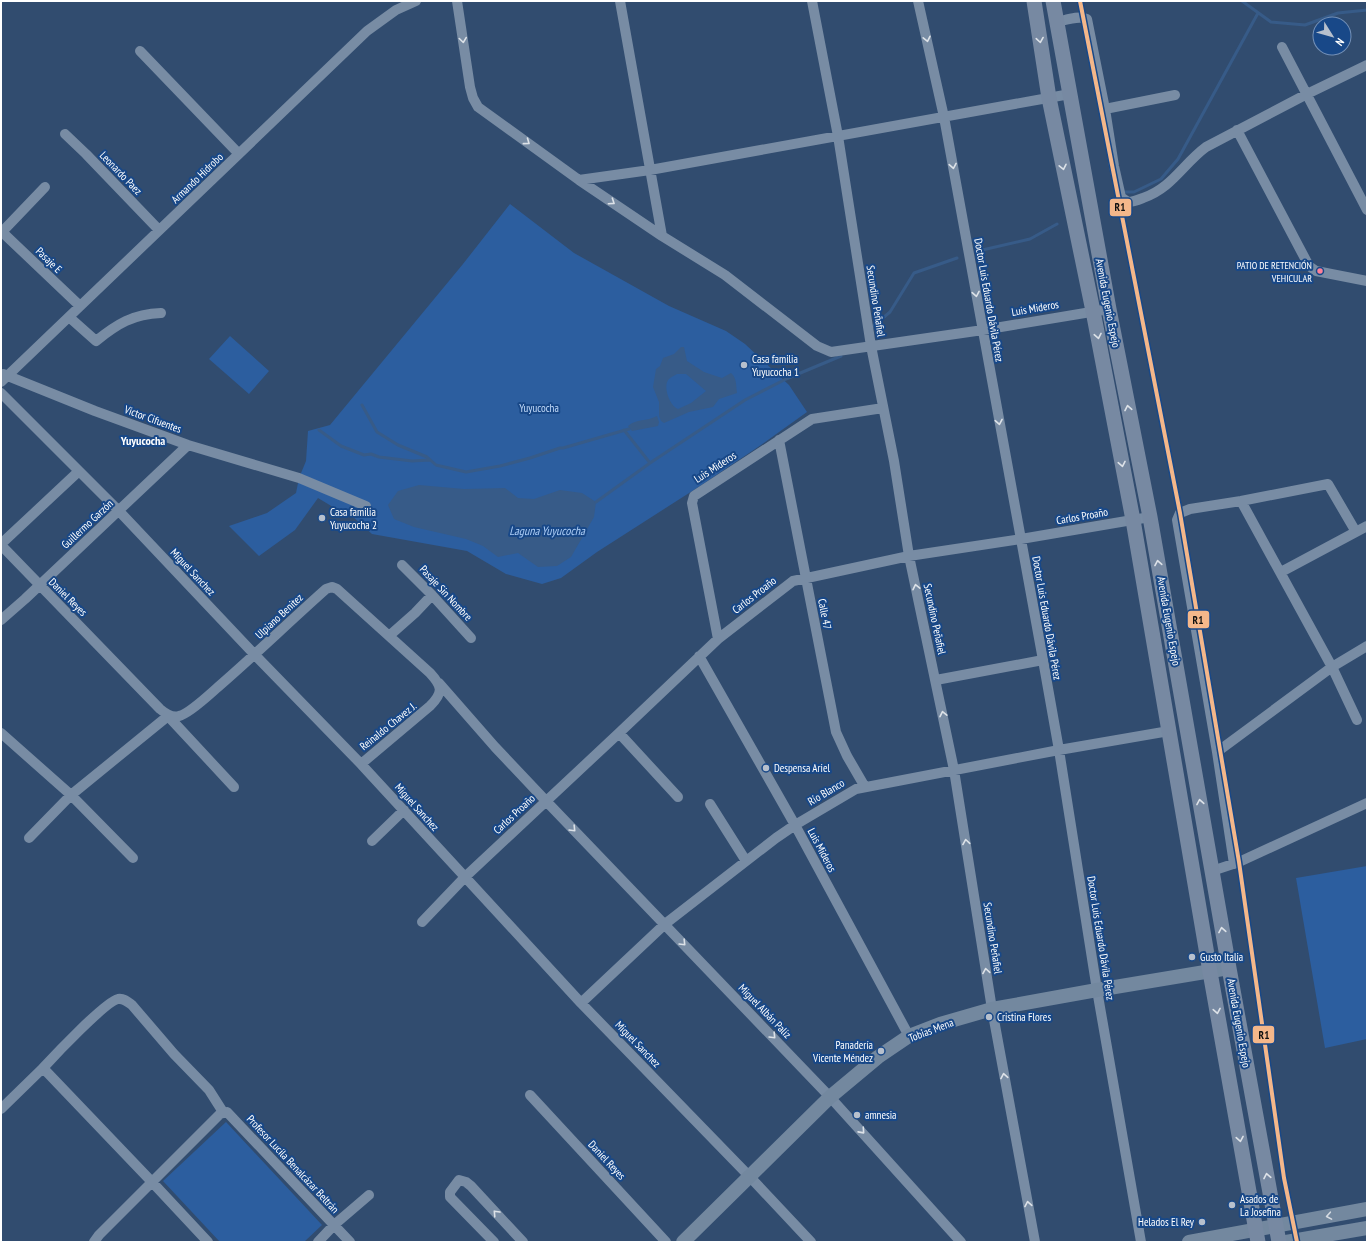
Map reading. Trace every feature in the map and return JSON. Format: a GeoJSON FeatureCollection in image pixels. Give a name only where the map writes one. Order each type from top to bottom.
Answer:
{"type":"FeatureCollection","features":[{"type":"Feature","properties":{"kind":"main road","name":"Avenida Eugenio Espejo"},"geometry":{"type":"LineString","coordinates":[[1034,1],[1049,98],[1093,311],[1133,520],[1210,972],[1257,1236]]}},
{"type":"Feature","properties":{"kind":"main road","name":"Avenida Eugenio Espejo"},"geometry":{"type":"LineString","coordinates":[[1053,1],[1109,309],[1150,517],[1229,968],[1279,1242]]}},
{"type":"Feature","properties":{"kind":"street","name":"Armando Hidrobo"},"geometry":{"type":"LineString","coordinates":[[3,377],[69,317],[367,31],[396,10],[416,1]]}},
{"type":"Feature","properties":{"kind":"street","name":"Luis Mideros"},"geometry":{"type":"LineString","coordinates":[[457,1],[472,98],[478,107],[579,180],[662,236],[725,275],[817,346],[831,352],[982,330],[1109,309]]}},
{"type":"Feature","properties":{"kind":"street"},"geometry":{"type":"LineString","coordinates":[[620,1],[662,236]]}},
{"type":"Feature","properties":{"kind":"street","name":"Secundino Peñafiel"},"geometry":{"type":"LineString","coordinates":[[812,1],[838,136],[871,346],[894,461],[909,556],[954,770],[992,1009],[1035,1242]]}},
{"type":"Feature","properties":{"kind":"street","name":"Doctor Luis Eduardo Dávila Pérez"},"geometry":{"type":"LineString","coordinates":[[918,1],[944,117],[1043,660],[1059,750],[1097,990],[1141,1242]]}},
{"type":"Feature","properties":{"kind":"street"},"geometry":{"type":"LineString","coordinates":[[1057,22],[1076,18],[1087,19],[1105,109],[1117,182],[1121,197],[1128,202],[1148,196],[1172,181],[1199,152],[1206,147],[1307,94],[1367,65]]}},
{"type":"Feature","properties":{"kind":"street"},"geometry":{"type":"LineString","coordinates":[[1282,47],[1367,210]]}},
{"type":"Feature","properties":{"kind":"street"},"geometry":{"type":"LineString","coordinates":[[140,51],[239,154]]}},
{"type":"Feature","properties":{"kind":"street"},"geometry":{"type":"LineString","coordinates":[[579,180],[650,170],[1070,94]]}},
{"type":"Feature","properties":{"kind":"street"},"geometry":{"type":"LineString","coordinates":[[1105,109],[1175,95]]}},
{"type":"Feature","properties":{"kind":"street"},"geometry":{"type":"LineString","coordinates":[[1237,130],[1309,266],[1316,271],[1367,281]]}},
{"type":"Feature","properties":{"kind":"street","name":"Leonardo Paez"},"geometry":{"type":"LineString","coordinates":[[65,134],[159,230]]}},
{"type":"Feature","properties":{"kind":"street"},"geometry":{"type":"LineString","coordinates":[[1,232],[45,187]]}},
{"type":"Feature","properties":{"kind":"street","name":"Pasaje E"},"geometry":{"type":"LineString","coordinates":[[1,232],[80,306]]}},
{"type":"Feature","properties":{"kind":"street"},"geometry":{"type":"LineString","coordinates":[[69,317],[96,341],[125,320],[139,315],[161,313]]}},
{"type":"Feature","properties":{"kind":"street","name":"Victor Cifuentes"},"geometry":{"type":"LineString","coordinates":[[3,377],[188,445],[299,478],[366,506]]}},
{"type":"Feature","properties":{"kind":"street","name":"Miguel Sanchez"},"geometry":{"type":"LineString","coordinates":[[1,393],[119,511],[254,655],[361,764],[581,1003],[811,1242]]}},
{"type":"Feature","properties":{"kind":"street","name":"Luis Mideros"},"geometry":{"type":"LineString","coordinates":[[718,639],[692,503],[694,496],[812,419],[883,408]]}},
{"type":"Feature","properties":{"kind":"street","name":"Calle 47"},"geometry":{"type":"LineString","coordinates":[[779,440],[836,732],[847,756],[865,787]]}},
{"type":"Feature","properties":{"kind":"street","name":"Guillermo Garzón"},"geometry":{"type":"LineString","coordinates":[[1,620],[40,586],[188,445]]}},
{"type":"Feature","properties":{"kind":"street"},"geometry":{"type":"LineString","coordinates":[[1,544],[79,471]]}},
{"type":"Feature","properties":{"kind":"street"},"geometry":{"type":"LineString","coordinates":[[1234,864],[1217,752],[1177,520],[1180,513],[1190,509],[1241,501],[1328,484],[1356,532]]}},
{"type":"Feature","properties":{"kind":"street"},"geometry":{"type":"LineString","coordinates":[[1241,501],[1332,667],[1357,720]]}},
{"type":"Feature","properties":{"kind":"street","name":"Carlos Proaño"},"geometry":{"type":"LineString","coordinates":[[422,922],[465,877],[699,656],[718,639],[793,580],[909,556],[1150,517]]}},
{"type":"Feature","properties":{"kind":"street"},"geometry":{"type":"LineString","coordinates":[[1281,572],[1367,526]]}},
{"type":"Feature","properties":{"kind":"street","name":"Daniel Reyes"},"geometry":{"type":"LineString","coordinates":[[1,544],[40,586],[168,716],[234,787]]}},
{"type":"Feature","properties":{"kind":"street","name":"Pasaje Sin Nombre"},"geometry":{"type":"LineString","coordinates":[[402,565],[471,638]]}},
{"type":"Feature","properties":{"kind":"street","name":"Miguel Albán Paliz"},"geometry":{"type":"LineString","coordinates":[[320,594],[326,589],[332,587],[337,589],[430,673],[546,801],[830,1097],[961,1242]]}},
{"type":"Feature","properties":{"kind":"street","name":"Ulpiano Benitez"},"geometry":{"type":"LineString","coordinates":[[168,716],[179,716],[206,698],[320,594]]}},
{"type":"Feature","properties":{"kind":"street"},"geometry":{"type":"LineString","coordinates":[[389,636],[415,613],[432,595]]}},
{"type":"Feature","properties":{"kind":"street"},"geometry":{"type":"LineString","coordinates":[[1217,752],[1332,667],[1367,646]]}},
{"type":"Feature","properties":{"kind":"street","name":"Luis Mideros"},"geometry":{"type":"LineString","coordinates":[[699,656],[795,825],[909,1036]]}},
{"type":"Feature","properties":{"kind":"street"},"geometry":{"type":"LineString","coordinates":[[936,680],[1043,660]]}},
{"type":"Feature","properties":{"kind":"street","name":"Reinaldo Chavez J."},"geometry":{"type":"LineString","coordinates":[[361,764],[436,700],[439,693],[439,683]]}},
{"type":"Feature","properties":{"kind":"street"},"geometry":{"type":"LineString","coordinates":[[29,838],[71,795],[168,716]]}},
{"type":"Feature","properties":{"kind":"street","name":"Río Blanco"},"geometry":{"type":"LineString","coordinates":[[581,1003],[665,924],[795,825],[856,789],[1059,750],[1169,731]]}},
{"type":"Feature","properties":{"kind":"street"},"geometry":{"type":"LineString","coordinates":[[1,733],[71,795],[133,858]]}},
{"type":"Feature","properties":{"kind":"street"},"geometry":{"type":"LineString","coordinates":[[619,733],[678,797]]}},
{"type":"Feature","properties":{"kind":"street"},"geometry":{"type":"LineString","coordinates":[[1212,871],[1234,864],[1367,803]]}},
{"type":"Feature","properties":{"kind":"street"},"geometry":{"type":"LineString","coordinates":[[710,804],[746,861]]}},
{"type":"Feature","properties":{"kind":"street"},"geometry":{"type":"LineString","coordinates":[[372,841],[404,810]]}},
{"type":"Feature","properties":{"kind":"street","name":"Tobias Mena"},"geometry":{"type":"LineString","coordinates":[[684,1242],[830,1097],[878,1057],[909,1036],[940,1024],[992,1009],[1229,968]]}},
{"type":"Feature","properties":{"kind":"street"},"geometry":{"type":"LineString","coordinates":[[1,1109],[101,1011],[118,999],[125,999],[132,1005],[174,1054],[209,1090],[219,1115],[99,1235],[94,1242]]}},
{"type":"Feature","properties":{"kind":"street"},"geometry":{"type":"LineString","coordinates":[[43,1068],[208,1242]]}},
{"type":"Feature","properties":{"kind":"street","name":"Daniel Reyes"},"geometry":{"type":"LineString","coordinates":[[530,1095],[666,1242]]}},
{"type":"Feature","properties":{"kind":"street","name":"Profesor Lucila Benalcázar Beltrán"},"geometry":{"type":"LineString","coordinates":[[219,1115],[227,1112],[350,1242]]}},
{"type":"Feature","properties":{"kind":"street"},"geometry":{"type":"LineString","coordinates":[[494,1242],[450,1197],[450,1192],[459,1180],[466,1182],[471,1186],[523,1242]]}},
{"type":"Feature","properties":{"kind":"street"},"geometry":{"type":"LineString","coordinates":[[318,1242],[334,1225],[369,1196]]}},
{"type":"Feature","properties":{"kind":"street"},"geometry":{"type":"LineString","coordinates":[[1189,1242],[1257,1236],[1276,1225],[1367,1210]]}},
{"type":"Feature","properties":{"kind":"street"},"geometry":{"type":"LineString","coordinates":[[1286,1242],[1367,1228]]}},
{"type":"Feature","properties":{"kind":"green space","name":"Yuyucocha"},"geometry":{"type":"Polygon","coordinates":[[[510,204],[574,253],[669,306],[726,331],[745,344],[789,385],[807,412],[761,445],[597,552],[561,578],[542,584],[506,574],[467,551],[372,534],[352,516],[338,510],[318,498],[295,530],[259,556],[229,526],[267,513],[296,493],[299,478],[306,461],[308,431],[330,425],[463,264],[510,204]]]}},
{"type":"Feature","properties":{"kind":"green space"},"geometry":{"type":"Polygon","coordinates":[[[230,336],[269,371],[249,394],[209,359],[230,336]]]}},
{"type":"Feature","properties":{"kind":"green space"},"geometry":{"type":"Polygon","coordinates":[[[1367,866],[1367,1039],[1325,1048],[1296,878],[1367,866]]]}},
{"type":"Feature","properties":{"kind":"green space"},"geometry":{"type":"Polygon","coordinates":[[[226,1122],[322,1225],[304,1242],[220,1242],[163,1181],[226,1122]]]}},
{"type":"Feature","properties":{"kind":"water"},"geometry":{"type":"Polygon","coordinates":[[[681,347],[684,347],[687,361],[704,372],[722,378],[731,373],[735,380],[737,393],[719,399],[713,407],[689,412],[664,423],[661,421],[659,416],[659,402],[653,387],[656,369],[660,366],[663,358],[674,354],[681,347]],[[677,374],[670,378],[666,386],[668,396],[672,404],[678,409],[691,403],[706,391],[686,374],[677,374]]]}},
{"type":"Feature","properties":{"kind":"water"},"geometry":{"type":"Polygon","coordinates":[[[657,416],[659,422],[658,426],[632,431],[628,426],[635,422],[657,416]]]}},
{"type":"Feature","properties":{"kind":"water","name":"Laguna Yuyucocha"},"geometry":{"type":"Polygon","coordinates":[[[419,485],[464,489],[505,488],[518,498],[534,499],[560,490],[582,493],[596,502],[594,517],[571,557],[557,566],[538,567],[518,553],[498,557],[483,546],[466,539],[414,527],[394,519],[388,505],[398,491],[419,485]]]}},
{"type":"Feature","properties":{"kind":"waterway"},"geometry":{"type":"LineString","coordinates":[[1242,1],[1271,22],[1305,25],[1338,13],[1367,10]]}},
{"type":"Feature","properties":{"kind":"waterway"},"geometry":{"type":"LineString","coordinates":[[1122,192],[1134,192],[1161,179],[1178,159],[1258,13]]}},
{"type":"Feature","properties":{"kind":"waterway"},"geometry":{"type":"LineString","coordinates":[[978,251],[1030,239],[1057,224]]}},
{"type":"Feature","properties":{"kind":"waterway"},"geometry":{"type":"LineString","coordinates":[[872,327],[890,312],[914,273],[957,258]]}},
{"type":"Feature","properties":{"kind":"waterway"},"geometry":{"type":"LineString","coordinates":[[596,502],[650,463],[745,400],[786,379],[841,356]]}},
{"type":"Feature","properties":{"kind":"waterway"},"geometry":{"type":"LineString","coordinates":[[362,405],[377,432],[398,445],[427,457],[436,465],[466,472],[500,466],[629,429]]}},
{"type":"Feature","properties":{"kind":"waterway"},"geometry":{"type":"LineString","coordinates":[[319,430],[341,446],[364,455],[371,454],[379,457],[412,461],[430,460]]}},
{"type":"Feature","properties":{"kind":"waterway"},"geometry":{"type":"LineString","coordinates":[[624,430],[650,463]]}},
{"type":"Feature","properties":{"kind":"transit line","name":"R1"},"geometry":{"type":"LineString","coordinates":[[1080,1],[1180,513],[1239,862],[1284,1178],[1297,1242]]}},
{"type":"Feature","properties":{"kind":"place","name":"PATIO DE RETENCIÓN VEHICULAR"},"geometry":{"type":"Point","coordinates":[1320,271]}},
{"type":"Feature","properties":{"kind":"place","name":"Casa familia Yuyucocha 1"},"geometry":{"type":"Point","coordinates":[744,365]}},
{"type":"Feature","properties":{"kind":"place","name":"Casa familia Yuyucocha 2"},"geometry":{"type":"Point","coordinates":[322,518]}},
{"type":"Feature","properties":{"kind":"place","name":"Despensa Ariel"},"geometry":{"type":"Point","coordinates":[766,768]}},
{"type":"Feature","properties":{"kind":"place","name":"Gusto Italia"},"geometry":{"type":"Point","coordinates":[1192,957]}},
{"type":"Feature","properties":{"kind":"place","name":"Cristina Flores"},"geometry":{"type":"Point","coordinates":[989,1017]}},
{"type":"Feature","properties":{"kind":"place","name":"Panadería Vicente Méndez"},"geometry":{"type":"Point","coordinates":[881,1051]}},
{"type":"Feature","properties":{"kind":"place","name":"amnesia"},"geometry":{"type":"Point","coordinates":[857,1115]}},
{"type":"Feature","properties":{"kind":"place","name":"Asados de La Josefina"},"geometry":{"type":"Point","coordinates":[1232,1205]}},
{"type":"Feature","properties":{"kind":"place","name":"Helados El Rey"},"geometry":{"type":"Point","coordinates":[1202,1222]}},
{"type":"Feature","properties":{"kind":"district","name":"Yuyucocha"},"geometry":{"type":"Point","coordinates":[143,441]}}]}
